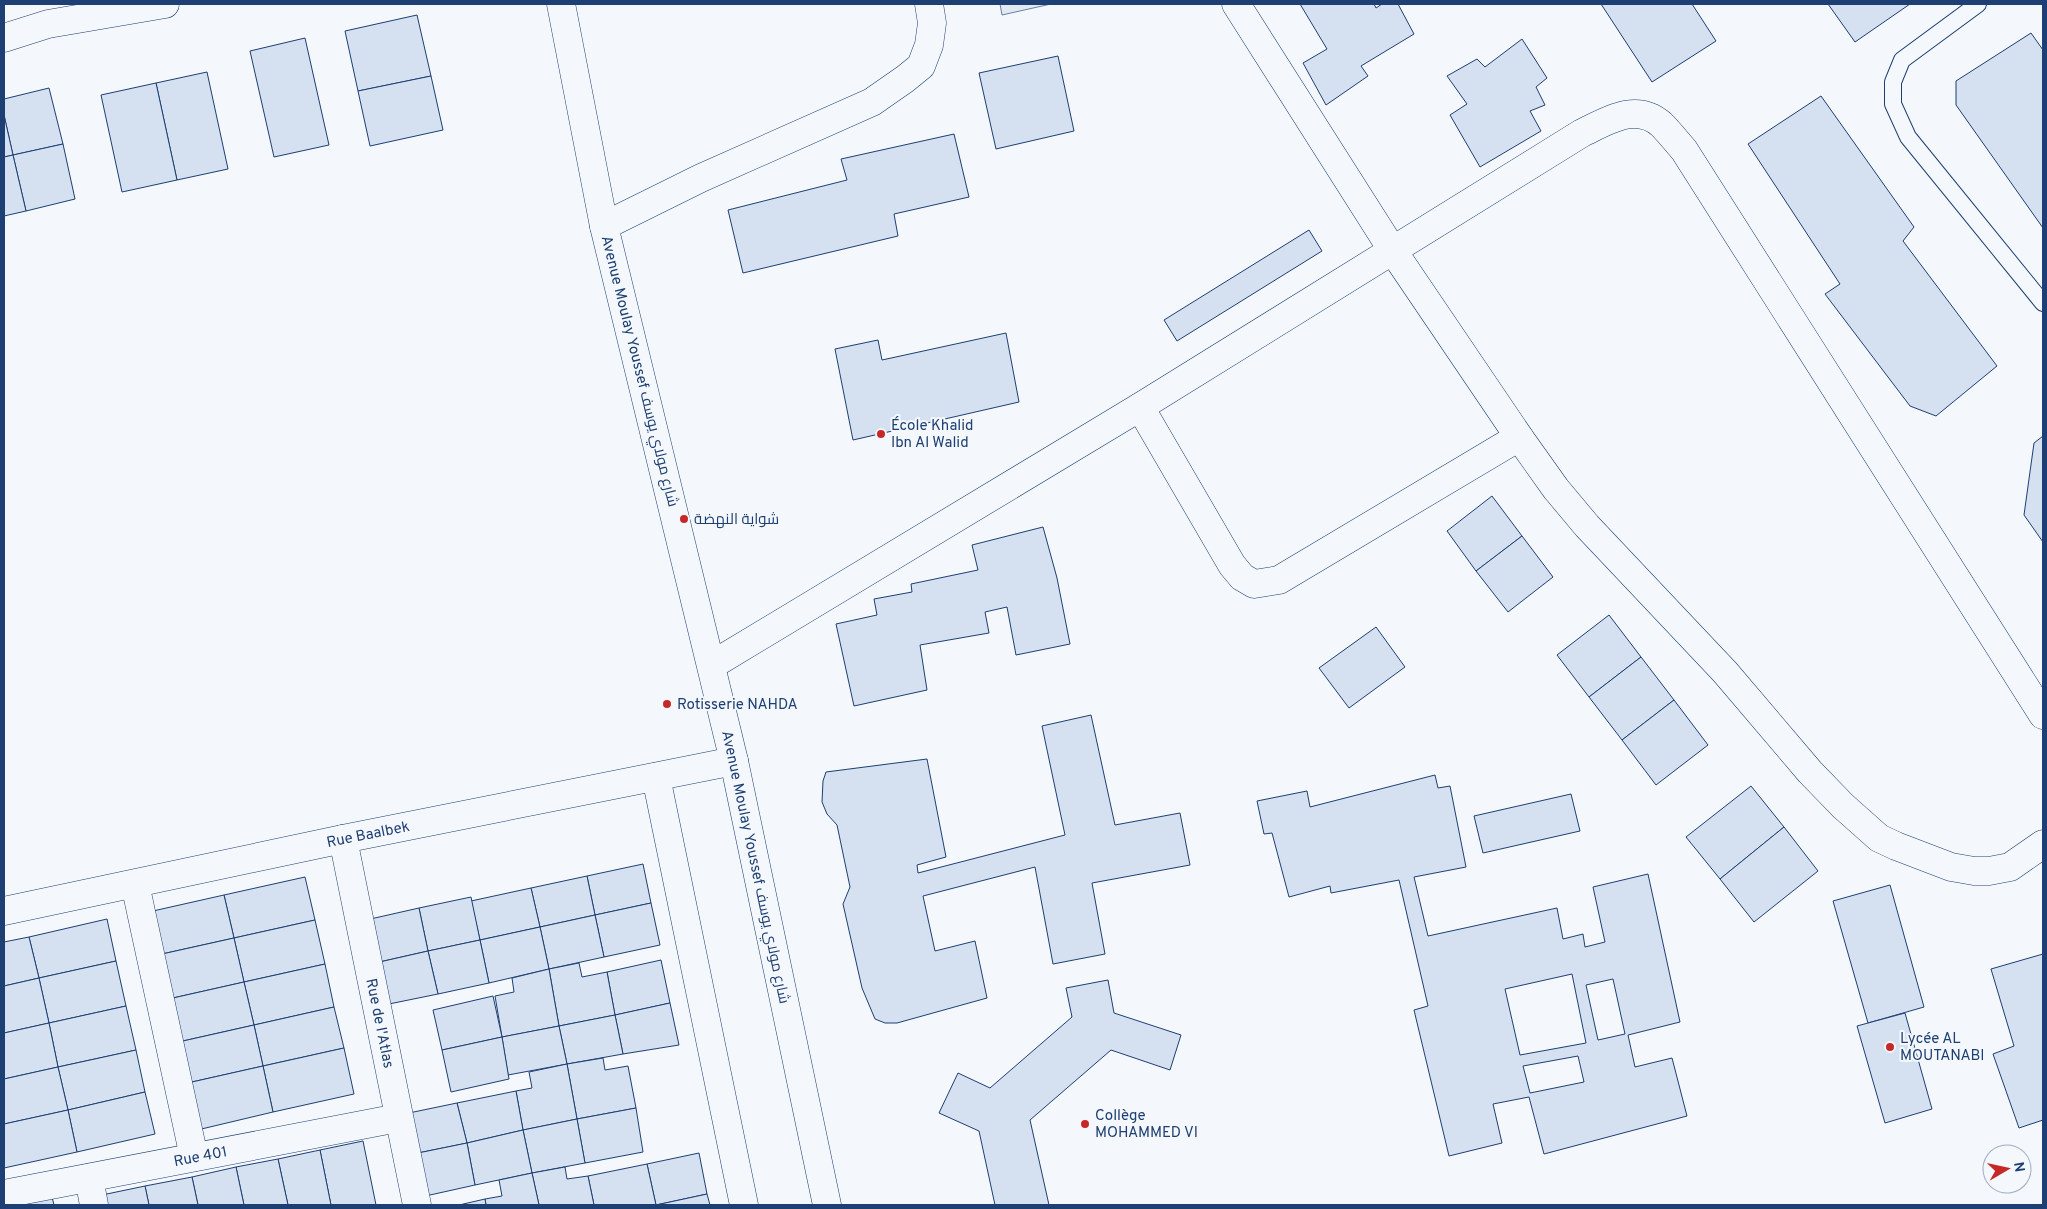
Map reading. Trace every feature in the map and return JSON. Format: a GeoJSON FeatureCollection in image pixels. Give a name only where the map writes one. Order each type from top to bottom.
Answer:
{"type":"FeatureCollection","features":[{"type":"Feature","properties":{"kind":"street"},"geometry":{"type":"LineString","coordinates":[[4,38],[48,24],[165,4]]}},
{"type":"Feature","properties":{"kind":"street","name":"Avenue Moulay Youssef شارع مولاي يوسف"},"geometry":{"type":"LineString","coordinates":[[561,4],[604,226],[734,761],[827,1205]]}},
{"type":"Feature","properties":{"kind":"street"},"geometry":{"type":"LineString","coordinates":[[604,226],[701,178],[872,102],[921,66],[929,45],[932,23],[929,4]]}},
{"type":"Feature","properties":{"kind":"street"},"geometry":{"type":"LineString","coordinates":[[1236,4],[1393,251],[1556,489],[1587,526],[1725,672],[1810,772],[1870,832],[1896,846],[1950,867],[1974,871],[1989,871],[2010,867],[2043,844]]}},
{"type":"Feature","properties":{"kind":"street"},"geometry":{"type":"LineString","coordinates":[[712,666],[1140,407],[1582,133],[1618,116],[1642,113],[1660,123],[1684,150],[2043,715]]}},
{"type":"Feature","properties":{"kind":"street"},"geometry":{"type":"LineString","coordinates":[[1140,407],[1232,565],[1242,577],[1254,584],[1279,580],[1519,437]]}},
{"type":"Feature","properties":{"kind":"street","name":"Rue Baalbek"},"geometry":{"type":"LineString","coordinates":[[4,911],[734,761]]}},
{"type":"Feature","properties":{"kind":"street"},"geometry":{"type":"LineString","coordinates":[[656,777],[744,1205]]}},
{"type":"Feature","properties":{"kind":"street","name":"Rue de l'Atlas"},"geometry":{"type":"LineString","coordinates":[[343,840],[417,1205]]}},
{"type":"Feature","properties":{"kind":"street"},"geometry":{"type":"LineString","coordinates":[[135,884],[194,1157]]}},
{"type":"Feature","properties":{"kind":"street","name":"Rue 401"},"geometry":{"type":"LineString","coordinates":[[4,1194],[398,1118]]}},
{"type":"Feature","properties":{"kind":"street"},"geometry":{"type":"LineString","coordinates":[[89,1178],[94,1205]]}},
{"type":"Feature","properties":{"kind":"lane"},"geometry":{"type":"LineString","coordinates":[[1978,4],[1902,60],[1893,82],[1893,104],[1908,137],[2043,303]]}},
{"type":"Feature","properties":{"kind":"shaded area"},"geometry":{"type":"Polygon","coordinates":[[[1000,4],[1051,4],[1002,15],[1000,4]]]}},
{"type":"Feature","properties":{"kind":"building"},"geometry":{"type":"Polygon","coordinates":[[[1300,4],[1374,4],[1376,8],[1382,4],[1398,4],[1414,34],[1361,66],[1368,76],[1326,105],[1303,63],[1327,49],[1300,4]]]}},
{"type":"Feature","properties":{"kind":"building"},"geometry":{"type":"Polygon","coordinates":[[[1601,4],[1692,4],[1716,41],[1652,82],[1601,4]]]}},
{"type":"Feature","properties":{"kind":"building"},"geometry":{"type":"Polygon","coordinates":[[[1828,4],[1910,4],[1855,42],[1828,4]]]}},
{"type":"Feature","properties":{"kind":"building"},"geometry":{"type":"Polygon","coordinates":[[[417,15],[431,76],[358,91],[345,31],[417,15]]]}},
{"type":"Feature","properties":{"kind":"building"},"geometry":{"type":"Polygon","coordinates":[[[2031,33],[2043,50],[2043,228],[1956,105],[1956,81],[2031,33]]]}},
{"type":"Feature","properties":{"kind":"building"},"geometry":{"type":"Polygon","coordinates":[[[305,38],[329,145],[274,157],[250,51],[305,38]]]}},
{"type":"Feature","properties":{"kind":"building"},"geometry":{"type":"Polygon","coordinates":[[[1522,39],[1547,78],[1536,87],[1545,105],[1530,111],[1541,131],[1480,167],[1450,115],[1467,104],[1447,76],[1477,59],[1485,67],[1522,39]]]}},
{"type":"Feature","properties":{"kind":"building"},"geometry":{"type":"Polygon","coordinates":[[[1058,56],[1074,131],[996,149],[979,73],[1058,56]]]}},
{"type":"Feature","properties":{"kind":"building"},"geometry":{"type":"Polygon","coordinates":[[[207,72],[228,169],[177,180],[156,83],[207,72]]]}},
{"type":"Feature","properties":{"kind":"building"},"geometry":{"type":"Polygon","coordinates":[[[431,76],[443,130],[370,146],[358,91],[431,76]]]}},
{"type":"Feature","properties":{"kind":"building"},"geometry":{"type":"Polygon","coordinates":[[[156,83],[177,180],[122,192],[101,95],[156,83]]]}},
{"type":"Feature","properties":{"kind":"building"},"geometry":{"type":"Polygon","coordinates":[[[49,88],[63,144],[13,155],[4,115],[4,99],[49,88]]]}},
{"type":"Feature","properties":{"kind":"building"},"geometry":{"type":"Polygon","coordinates":[[[1821,96],[1914,227],[1903,241],[1997,366],[1936,416],[1910,406],[1825,294],[1840,284],[1748,144],[1821,96]]]}},
{"type":"Feature","properties":{"kind":"building"},"geometry":{"type":"Polygon","coordinates":[[[4,115],[13,155],[4,157],[4,115]]]}},
{"type":"Feature","properties":{"kind":"building"},"geometry":{"type":"Polygon","coordinates":[[[954,134],[969,197],[894,214],[898,236],[743,273],[728,210],[847,180],[841,159],[954,134]]]}},
{"type":"Feature","properties":{"kind":"building"},"geometry":{"type":"Polygon","coordinates":[[[63,144],[75,199],[26,211],[13,155],[63,144]]]}},
{"type":"Feature","properties":{"kind":"building"},"geometry":{"type":"Polygon","coordinates":[[[13,155],[26,211],[4,216],[4,157],[13,155]]]}},
{"type":"Feature","properties":{"kind":"building"},"geometry":{"type":"Polygon","coordinates":[[[1309,230],[1322,251],[1177,341],[1164,320],[1309,230]]]}},
{"type":"Feature","properties":{"kind":"building"},"geometry":{"type":"Polygon","coordinates":[[[1006,333],[1019,402],[853,440],[835,349],[878,340],[882,360],[1006,333]]]}},
{"type":"Feature","properties":{"kind":"building"},"geometry":{"type":"Polygon","coordinates":[[[2043,436],[2043,542],[2024,515],[2034,443],[2043,436]]]}},
{"type":"Feature","properties":{"kind":"building"},"geometry":{"type":"Polygon","coordinates":[[[1492,496],[1522,536],[1476,571],[1447,531],[1492,496]]]}},
{"type":"Feature","properties":{"kind":"building"},"geometry":{"type":"Polygon","coordinates":[[[1043,527],[1057,578],[1070,644],[1016,655],[1007,607],[985,612],[989,633],[920,645],[927,690],[854,706],[836,624],[877,615],[874,599],[912,592],[911,584],[978,570],[972,545],[1043,527]]]}},
{"type":"Feature","properties":{"kind":"building"},"geometry":{"type":"Polygon","coordinates":[[[1522,536],[1553,577],[1508,612],[1476,571],[1522,536]]]}},
{"type":"Feature","properties":{"kind":"building"},"geometry":{"type":"Polygon","coordinates":[[[1609,615],[1641,657],[1589,697],[1557,655],[1609,615]]]}},
{"type":"Feature","properties":{"kind":"building"},"geometry":{"type":"Polygon","coordinates":[[[1376,627],[1405,667],[1349,708],[1319,668],[1376,627]]]}},
{"type":"Feature","properties":{"kind":"building"},"geometry":{"type":"Polygon","coordinates":[[[1641,657],[1674,700],[1622,740],[1589,697],[1641,657]]]}},
{"type":"Feature","properties":{"kind":"building"},"geometry":{"type":"Polygon","coordinates":[[[1674,700],[1708,745],[1656,785],[1622,740],[1674,700]]]}},
{"type":"Feature","properties":{"kind":"building"},"geometry":{"type":"Polygon","coordinates":[[[1091,715],[1115,825],[1180,813],[1190,865],[1092,883],[1105,954],[1053,964],[1035,867],[923,896],[935,951],[975,941],[987,998],[897,1023],[885,1023],[875,1019],[862,988],[843,904],[850,887],[837,825],[827,814],[822,802],[823,781],[826,772],[927,759],[946,857],[917,865],[918,873],[1065,835],[1042,726],[1091,715]]]}},
{"type":"Feature","properties":{"kind":"building"},"geometry":{"type":"Polygon","coordinates":[[[1435,775],[1438,788],[1450,786],[1466,867],[1414,877],[1428,936],[1557,908],[1563,939],[1583,934],[1585,947],[1605,942],[1593,887],[1648,874],[1680,1022],[1628,1035],[1635,1067],[1672,1058],[1687,1116],[1544,1154],[1529,1097],[1493,1104],[1502,1143],[1449,1156],[1414,1010],[1428,1006],[1399,880],[1331,893],[1330,886],[1289,897],[1272,833],[1264,834],[1257,801],[1307,791],[1310,807],[1435,775]],[[1572,974],[1505,989],[1520,1055],[1586,1043],[1572,974]],[[1613,979],[1586,985],[1598,1040],[1625,1034],[1613,979]],[[1578,1056],[1523,1066],[1530,1093],[1584,1082],[1578,1056]]]}},
{"type":"Feature","properties":{"kind":"building"},"geometry":{"type":"Polygon","coordinates":[[[1751,786],[1784,827],[1720,879],[1686,837],[1751,786]]]}},
{"type":"Feature","properties":{"kind":"building"},"geometry":{"type":"Polygon","coordinates":[[[1571,794],[1580,831],[1483,853],[1474,816],[1571,794]]]}},
{"type":"Feature","properties":{"kind":"building"},"geometry":{"type":"Polygon","coordinates":[[[1784,827],[1818,871],[1754,922],[1720,879],[1784,827]]]}},
{"type":"Feature","properties":{"kind":"building"},"geometry":{"type":"Polygon","coordinates":[[[643,864],[651,903],[595,915],[587,876],[643,864]]]}},
{"type":"Feature","properties":{"kind":"building"},"geometry":{"type":"Polygon","coordinates":[[[587,876],[595,915],[540,927],[531,888],[587,876]]]}},
{"type":"Feature","properties":{"kind":"building"},"geometry":{"type":"Polygon","coordinates":[[[305,877],[315,920],[234,938],[224,895],[305,877]]]}},
{"type":"Feature","properties":{"kind":"building"},"geometry":{"type":"Polygon","coordinates":[[[1890,885],[1924,1007],[1868,1023],[1833,901],[1890,885]]]}},
{"type":"Feature","properties":{"kind":"building"},"geometry":{"type":"Polygon","coordinates":[[[531,888],[540,927],[480,940],[471,901],[531,888]]]}},
{"type":"Feature","properties":{"kind":"building"},"geometry":{"type":"Polygon","coordinates":[[[224,895],[234,938],[153,956],[144,913],[224,895]]]}},
{"type":"Feature","properties":{"kind":"building"},"geometry":{"type":"Polygon","coordinates":[[[471,897],[480,940],[428,951],[419,908],[471,897]]]}},
{"type":"Feature","properties":{"kind":"building"},"geometry":{"type":"Polygon","coordinates":[[[651,903],[660,945],[604,957],[595,915],[651,903]]]}},
{"type":"Feature","properties":{"kind":"building"},"geometry":{"type":"Polygon","coordinates":[[[419,908],[428,951],[375,963],[366,920],[419,908]]]}},
{"type":"Feature","properties":{"kind":"building"},"geometry":{"type":"Polygon","coordinates":[[[595,915],[604,957],[549,969],[540,927],[595,915]]]}},
{"type":"Feature","properties":{"kind":"building"},"geometry":{"type":"Polygon","coordinates":[[[107,919],[116,961],[39,978],[29,937],[107,919]]]}},
{"type":"Feature","properties":{"kind":"building"},"geometry":{"type":"Polygon","coordinates":[[[315,920],[325,964],[244,982],[234,938],[315,920]]]}},
{"type":"Feature","properties":{"kind":"building"},"geometry":{"type":"Polygon","coordinates":[[[540,927],[549,969],[489,983],[480,940],[540,927]]]}},
{"type":"Feature","properties":{"kind":"building"},"geometry":{"type":"Polygon","coordinates":[[[29,937],[39,978],[4,986],[4,942],[29,937]]]}},
{"type":"Feature","properties":{"kind":"building"},"geometry":{"type":"Polygon","coordinates":[[[234,938],[244,982],[164,1000],[153,956],[234,938]]]}},
{"type":"Feature","properties":{"kind":"building"},"geometry":{"type":"Polygon","coordinates":[[[480,940],[489,983],[438,994],[428,951],[480,940]]]}},
{"type":"Feature","properties":{"kind":"building"},"geometry":{"type":"Polygon","coordinates":[[[428,951],[438,994],[384,1005],[375,963],[428,951]]]}},
{"type":"Feature","properties":{"kind":"building"},"geometry":{"type":"Polygon","coordinates":[[[2043,954],[2043,1120],[2019,1128],[1993,1054],[2014,1046],[1991,969],[2043,954]]]}},
{"type":"Feature","properties":{"kind":"building"},"geometry":{"type":"Polygon","coordinates":[[[661,960],[670,1003],[615,1015],[607,972],[661,960]]]}},
{"type":"Feature","properties":{"kind":"building"},"geometry":{"type":"Polygon","coordinates":[[[116,961],[126,1006],[49,1023],[39,978],[116,961]]]}},
{"type":"Feature","properties":{"kind":"building"},"geometry":{"type":"Polygon","coordinates":[[[579,963],[582,977],[607,972],[615,1015],[559,1026],[549,969],[579,963]]]}},
{"type":"Feature","properties":{"kind":"building"},"geometry":{"type":"Polygon","coordinates":[[[325,964],[334,1007],[254,1025],[244,982],[325,964]]]}},
{"type":"Feature","properties":{"kind":"building"},"geometry":{"type":"Polygon","coordinates":[[[549,969],[559,1026],[502,1037],[495,996],[514,992],[512,978],[549,969]]]}},
{"type":"Feature","properties":{"kind":"building"},"geometry":{"type":"Polygon","coordinates":[[[39,978],[49,1023],[4,1033],[4,986],[39,978]]]}},
{"type":"Feature","properties":{"kind":"building"},"geometry":{"type":"Polygon","coordinates":[[[1108,980],[1114,1013],[1181,1035],[1170,1070],[1111,1050],[1030,1120],[1049,1205],[995,1205],[979,1131],[939,1113],[958,1073],[990,1088],[1072,1017],[1066,988],[1108,980]]]}},
{"type":"Feature","properties":{"kind":"building"},"geometry":{"type":"Polygon","coordinates":[[[244,982],[254,1025],[174,1043],[164,1000],[244,982]]]}},
{"type":"Feature","properties":{"kind":"building"},"geometry":{"type":"Polygon","coordinates":[[[493,996],[502,1037],[442,1050],[433,1010],[493,996]]]}},
{"type":"Feature","properties":{"kind":"building"},"geometry":{"type":"Polygon","coordinates":[[[670,1003],[679,1045],[623,1054],[615,1015],[670,1003]]]}},
{"type":"Feature","properties":{"kind":"building"},"geometry":{"type":"Polygon","coordinates":[[[126,1006],[136,1050],[58,1067],[49,1023],[126,1006]]]}},
{"type":"Feature","properties":{"kind":"building"},"geometry":{"type":"Polygon","coordinates":[[[334,1007],[344,1048],[263,1066],[254,1025],[334,1007]]]}},
{"type":"Feature","properties":{"kind":"building"},"geometry":{"type":"Polygon","coordinates":[[[1905,1013],[1932,1109],[1885,1123],[1857,1026],[1905,1013]]]}},
{"type":"Feature","properties":{"kind":"building"},"geometry":{"type":"Polygon","coordinates":[[[615,1015],[623,1054],[567,1064],[559,1026],[615,1015]]]}},
{"type":"Feature","properties":{"kind":"building"},"geometry":{"type":"Polygon","coordinates":[[[49,1023],[58,1067],[4,1079],[4,1033],[49,1023]]]}},
{"type":"Feature","properties":{"kind":"building"},"geometry":{"type":"Polygon","coordinates":[[[254,1025],[263,1066],[183,1084],[174,1043],[254,1025]]]}},
{"type":"Feature","properties":{"kind":"building"},"geometry":{"type":"Polygon","coordinates":[[[559,1026],[567,1064],[508,1075],[502,1037],[559,1026]]]}},
{"type":"Feature","properties":{"kind":"building"},"geometry":{"type":"Polygon","coordinates":[[[502,1037],[509,1079],[451,1092],[442,1050],[502,1037]]]}},
{"type":"Feature","properties":{"kind":"building"},"geometry":{"type":"Polygon","coordinates":[[[344,1048],[354,1094],[273,1112],[263,1066],[344,1048]]]}},
{"type":"Feature","properties":{"kind":"building"},"geometry":{"type":"Polygon","coordinates":[[[136,1050],[145,1092],[68,1110],[58,1067],[136,1050]]]}},
{"type":"Feature","properties":{"kind":"building"},"geometry":{"type":"Polygon","coordinates":[[[603,1058],[605,1070],[628,1066],[636,1108],[577,1119],[567,1064],[603,1058]]]}},
{"type":"Feature","properties":{"kind":"building"},"geometry":{"type":"Polygon","coordinates":[[[567,1064],[577,1119],[523,1130],[516,1091],[532,1088],[529,1072],[567,1064]]]}},
{"type":"Feature","properties":{"kind":"building"},"geometry":{"type":"Polygon","coordinates":[[[263,1066],[273,1112],[193,1131],[183,1084],[263,1066]]]}},
{"type":"Feature","properties":{"kind":"building"},"geometry":{"type":"Polygon","coordinates":[[[58,1067],[68,1110],[4,1124],[4,1079],[58,1067]]]}},
{"type":"Feature","properties":{"kind":"building"},"geometry":{"type":"Polygon","coordinates":[[[516,1091],[523,1130],[467,1143],[457,1103],[516,1091]]]}},
{"type":"Feature","properties":{"kind":"building"},"geometry":{"type":"Polygon","coordinates":[[[145,1092],[155,1134],[77,1152],[68,1110],[145,1092]]]}},
{"type":"Feature","properties":{"kind":"building"},"geometry":{"type":"Polygon","coordinates":[[[457,1103],[467,1143],[413,1154],[404,1114],[457,1103]]]}},
{"type":"Feature","properties":{"kind":"building"},"geometry":{"type":"Polygon","coordinates":[[[636,1108],[643,1152],[585,1163],[577,1119],[636,1108]]]}},
{"type":"Feature","properties":{"kind":"building"},"geometry":{"type":"Polygon","coordinates":[[[68,1110],[77,1152],[4,1168],[4,1124],[68,1110]]]}},
{"type":"Feature","properties":{"kind":"building"},"geometry":{"type":"Polygon","coordinates":[[[577,1119],[585,1163],[532,1173],[523,1130],[577,1119]]]}},
{"type":"Feature","properties":{"kind":"building"},"geometry":{"type":"Polygon","coordinates":[[[523,1130],[532,1173],[475,1185],[467,1143],[523,1130]]]}},
{"type":"Feature","properties":{"kind":"building"},"geometry":{"type":"Polygon","coordinates":[[[363,1141],[376,1205],[331,1205],[320,1150],[363,1141]]]}},
{"type":"Feature","properties":{"kind":"building"},"geometry":{"type":"Polygon","coordinates":[[[467,1143],[475,1185],[421,1197],[413,1154],[467,1143]]]}},
{"type":"Feature","properties":{"kind":"building"},"geometry":{"type":"Polygon","coordinates":[[[320,1150],[331,1205],[288,1205],[278,1159],[320,1150]]]}},
{"type":"Feature","properties":{"kind":"building"},"geometry":{"type":"Polygon","coordinates":[[[699,1153],[707,1194],[656,1205],[647,1164],[699,1153]]]}},
{"type":"Feature","properties":{"kind":"building"},"geometry":{"type":"Polygon","coordinates":[[[278,1159],[288,1205],[244,1205],[236,1167],[278,1159]]]}},
{"type":"Feature","properties":{"kind":"building"},"geometry":{"type":"Polygon","coordinates":[[[647,1164],[656,1205],[594,1205],[588,1176],[647,1164]]]}},
{"type":"Feature","properties":{"kind":"building"},"geometry":{"type":"Polygon","coordinates":[[[236,1167],[244,1205],[198,1205],[192,1177],[236,1167]]]}},
{"type":"Feature","properties":{"kind":"building"},"geometry":{"type":"Polygon","coordinates":[[[565,1167],[567,1179],[588,1176],[594,1205],[539,1205],[532,1173],[565,1167]]]}},
{"type":"Feature","properties":{"kind":"building"},"geometry":{"type":"Polygon","coordinates":[[[532,1173],[539,1205],[486,1205],[485,1199],[502,1196],[499,1180],[532,1173]]]}},
{"type":"Feature","properties":{"kind":"building"},"geometry":{"type":"Polygon","coordinates":[[[192,1177],[198,1205],[149,1205],[145,1186],[192,1177]]]}},
{"type":"Feature","properties":{"kind":"building"},"geometry":{"type":"Polygon","coordinates":[[[145,1186],[149,1205],[104,1205],[102,1195],[145,1186]]]}},
{"type":"Feature","properties":{"kind":"building"},"geometry":{"type":"Polygon","coordinates":[[[707,1194],[710,1205],[656,1205],[707,1194]]]}},
{"type":"Feature","properties":{"kind":"building"},"geometry":{"type":"Polygon","coordinates":[[[52,1197],[54,1205],[13,1205],[52,1197]]]}},
{"type":"Feature","properties":{"kind":"building"},"geometry":{"type":"Polygon","coordinates":[[[485,1199],[486,1205],[459,1205],[485,1199]]]}},
{"type":"Feature","properties":{"kind":"place","name":"École Khalid Ibn Al Walid"},"geometry":{"type":"Point","coordinates":[881,434]}},
{"type":"Feature","properties":{"kind":"place","name":"شواية النهضة"},"geometry":{"type":"Point","coordinates":[684,519]}},
{"type":"Feature","properties":{"kind":"place","name":"Rotisserie NAHDA"},"geometry":{"type":"Point","coordinates":[667,704]}},
{"type":"Feature","properties":{"kind":"place","name":"Lycée AL MOUTANABI"},"geometry":{"type":"Point","coordinates":[1890,1047]}},
{"type":"Feature","properties":{"kind":"place","name":"Collège MOHAMMED VI"},"geometry":{"type":"Point","coordinates":[1085,1124]}}]}
